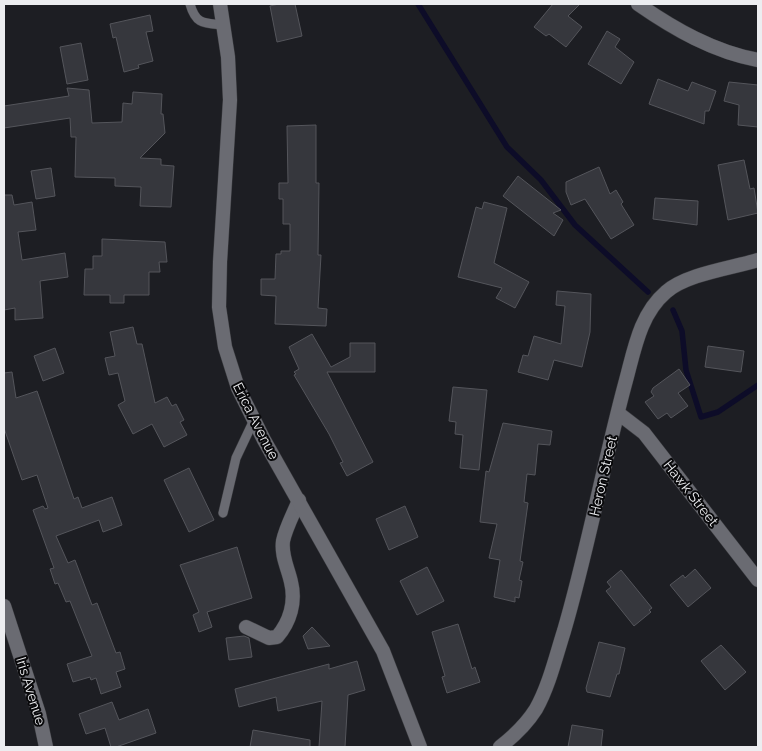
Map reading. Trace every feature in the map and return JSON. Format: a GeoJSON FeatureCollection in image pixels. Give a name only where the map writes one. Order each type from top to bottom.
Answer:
{"type":"FeatureCollection","features":[{"type":"Feature","properties":{"kind":"street","name":"Erica Avenue"},"geometry":{"type":"LineString","coordinates":[[220,4],[228,57],[230,100],[219,307],[225,347],[238,388],[254,420],[383,651],[420,747]]}},
{"type":"Feature","properties":{"kind":"street"},"geometry":{"type":"LineString","coordinates":[[638,4],[667,24],[704,43],[758,60]]}},
{"type":"Feature","properties":{"kind":"street","name":"Heron Street"},"geometry":{"type":"LineString","coordinates":[[500,747],[519,732],[536,708],[552,670],[575,594],[640,329],[652,308],[666,291],[692,278],[758,260]]}},
{"type":"Feature","properties":{"kind":"street","name":"Hawk Street"},"geometry":{"type":"LineString","coordinates":[[618,413],[644,433],[758,580]]}},
{"type":"Feature","properties":{"kind":"street"},"geometry":{"type":"LineString","coordinates":[[246,627],[269,638],[277,637],[289,619],[292,599],[291,582],[284,562],[283,541],[299,500]]}},
{"type":"Feature","properties":{"kind":"street","name":"Iris Avenue"},"geometry":{"type":"LineString","coordinates":[[4,606],[39,714],[46,747]]}},
{"type":"Feature","properties":{"kind":"lane"},"geometry":{"type":"LineString","coordinates":[[190,4],[193,15],[202,23],[224,25]]}},
{"type":"Feature","properties":{"kind":"lane"},"geometry":{"type":"LineString","coordinates":[[223,513],[236,458],[254,420]]}},
{"type":"Feature","properties":{"kind":"building"},"geometry":{"type":"Polygon","coordinates":[[[295,4],[302,36],[277,42],[270,6],[295,4]]]}},
{"type":"Feature","properties":{"kind":"building"},"geometry":{"type":"Polygon","coordinates":[[[553,4],[580,4],[568,16],[582,27],[566,47],[549,34],[546,36],[534,27],[553,4]]]}},
{"type":"Feature","properties":{"kind":"building"},"geometry":{"type":"Polygon","coordinates":[[[150,15],[153,31],[146,32],[153,61],[138,65],[139,68],[124,72],[116,37],[113,38],[110,24],[150,15]]]}},
{"type":"Feature","properties":{"kind":"building"},"geometry":{"type":"Polygon","coordinates":[[[607,31],[620,39],[615,47],[634,62],[621,84],[588,64],[607,31]]]}},
{"type":"Feature","properties":{"kind":"building"},"geometry":{"type":"Polygon","coordinates":[[[81,43],[88,80],[67,84],[60,47],[81,43]]]}},
{"type":"Feature","properties":{"kind":"building"},"geometry":{"type":"Polygon","coordinates":[[[658,79],[688,91],[692,82],[716,91],[709,111],[705,111],[704,124],[649,104],[658,79]]]}},
{"type":"Feature","properties":{"kind":"building"},"geometry":{"type":"Polygon","coordinates":[[[729,82],[758,85],[758,127],[738,125],[739,105],[724,101],[729,82]]]}},
{"type":"Feature","properties":{"kind":"building"},"geometry":{"type":"Polygon","coordinates":[[[67,88],[89,90],[92,123],[122,122],[123,103],[132,104],[133,92],[162,94],[161,114],[163,114],[165,133],[140,158],[161,159],[161,165],[174,166],[171,207],[140,206],[141,187],[115,186],[115,178],[75,177],[76,137],[71,137],[70,118],[4,128],[4,106],[69,96],[67,88]]]}},
{"type":"Feature","properties":{"kind":"building"},"geometry":{"type":"Polygon","coordinates":[[[316,125],[316,183],[319,183],[318,255],[321,255],[318,308],[327,309],[326,326],[275,324],[276,296],[261,295],[261,279],[275,279],[276,254],[281,254],[281,251],[290,251],[290,224],[283,224],[283,199],[279,199],[279,183],[288,183],[287,126],[316,125]]]}},
{"type":"Feature","properties":{"kind":"building"},"geometry":{"type":"Polygon","coordinates":[[[744,160],[750,189],[754,188],[758,213],[728,220],[718,165],[744,160]]]}},
{"type":"Feature","properties":{"kind":"building"},"geometry":{"type":"Polygon","coordinates":[[[599,167],[610,194],[616,190],[623,202],[621,204],[634,225],[611,239],[585,199],[571,205],[566,192],[566,182],[599,167]]]}},
{"type":"Feature","properties":{"kind":"building"},"geometry":{"type":"Polygon","coordinates":[[[51,168],[55,196],[36,199],[31,171],[51,168]]]}},
{"type":"Feature","properties":{"kind":"building"},"geometry":{"type":"Polygon","coordinates":[[[518,176],[561,210],[553,213],[563,220],[554,236],[503,196],[518,176]]]}},
{"type":"Feature","properties":{"kind":"building"},"geometry":{"type":"Polygon","coordinates":[[[4,195],[12,195],[14,205],[32,202],[36,230],[18,232],[22,260],[65,253],[68,277],[40,281],[43,318],[15,320],[15,308],[4,310],[4,195]]]}},
{"type":"Feature","properties":{"kind":"building"},"geometry":{"type":"Polygon","coordinates":[[[655,198],[698,201],[697,225],[653,219],[655,198]]]}},
{"type":"Feature","properties":{"kind":"building"},"geometry":{"type":"Polygon","coordinates":[[[484,202],[507,208],[494,263],[529,282],[515,308],[496,298],[502,288],[458,277],[476,207],[482,209],[484,202]]]}},
{"type":"Feature","properties":{"kind":"building"},"geometry":{"type":"Polygon","coordinates":[[[102,239],[165,242],[167,262],[159,262],[160,272],[149,272],[149,295],[124,295],[124,303],[110,303],[110,295],[84,295],[85,269],[93,269],[93,256],[102,256],[102,239]]]}},
{"type":"Feature","properties":{"kind":"building"},"geometry":{"type":"Polygon","coordinates":[[[557,291],[591,294],[590,332],[582,367],[554,360],[548,380],[518,372],[523,355],[528,356],[534,336],[561,344],[565,306],[556,305],[557,291]]]}},
{"type":"Feature","properties":{"kind":"building"},"geometry":{"type":"Polygon","coordinates":[[[133,327],[137,344],[142,344],[155,403],[167,397],[172,406],[176,404],[184,420],[180,422],[187,435],[164,447],[152,424],[133,434],[118,405],[125,401],[118,373],[109,375],[105,358],[115,356],[110,332],[133,327]]]}},
{"type":"Feature","properties":{"kind":"building"},"geometry":{"type":"Polygon","coordinates":[[[312,334],[331,367],[350,357],[350,343],[375,343],[375,372],[327,372],[373,462],[347,476],[340,463],[343,462],[329,434],[294,375],[296,374],[294,372],[299,369],[289,347],[312,334]]]}},
{"type":"Feature","properties":{"kind":"building"},"geometry":{"type":"Polygon","coordinates":[[[708,346],[744,351],[741,372],[705,367],[708,346]]]}},
{"type":"Feature","properties":{"kind":"building"},"geometry":{"type":"Polygon","coordinates":[[[55,348],[64,373],[43,381],[34,356],[55,348]]]}},
{"type":"Feature","properties":{"kind":"building"},"geometry":{"type":"Polygon","coordinates":[[[679,369],[690,385],[678,393],[688,406],[671,418],[667,413],[658,419],[645,402],[654,396],[651,392],[653,388],[679,369]]]}},
{"type":"Feature","properties":{"kind":"building"},"geometry":{"type":"Polygon","coordinates":[[[12,372],[16,398],[37,391],[74,499],[78,497],[82,508],[112,497],[122,525],[103,532],[99,520],[56,536],[68,563],[75,560],[92,605],[97,603],[116,653],[120,652],[125,669],[116,672],[121,687],[101,694],[96,678],[91,680],[90,677],[73,682],[67,664],[92,656],[70,601],[66,602],[58,583],[55,584],[50,569],[54,568],[33,510],[43,506],[45,509],[48,508],[37,475],[22,480],[4,428],[4,373],[12,372]]]}},
{"type":"Feature","properties":{"kind":"building"},"geometry":{"type":"Polygon","coordinates":[[[453,387],[487,390],[479,470],[460,468],[463,435],[455,434],[456,422],[449,421],[453,387]]]}},
{"type":"Feature","properties":{"kind":"building"},"geometry":{"type":"Polygon","coordinates":[[[503,423],[552,431],[550,445],[538,444],[535,475],[527,474],[524,502],[528,503],[520,561],[523,562],[519,580],[522,581],[519,598],[515,597],[515,602],[494,597],[500,560],[489,558],[497,524],[480,522],[486,471],[489,472],[503,423]]]}},
{"type":"Feature","properties":{"kind":"building"},"geometry":{"type":"Polygon","coordinates":[[[189,468],[214,520],[189,532],[164,480],[189,468]]]}},
{"type":"Feature","properties":{"kind":"building"},"geometry":{"type":"Polygon","coordinates":[[[405,506],[418,537],[389,550],[376,519],[405,506]]]}},
{"type":"Feature","properties":{"kind":"building"},"geometry":{"type":"Polygon","coordinates":[[[237,547],[252,598],[207,612],[212,627],[199,632],[193,615],[199,612],[180,565],[237,547]]]}},
{"type":"Feature","properties":{"kind":"building"},"geometry":{"type":"Polygon","coordinates":[[[427,567],[444,601],[417,615],[400,581],[427,567]]]}},
{"type":"Feature","properties":{"kind":"building"},"geometry":{"type":"Polygon","coordinates":[[[695,569],[711,588],[688,607],[670,585],[683,575],[685,578],[695,569]]]}},
{"type":"Feature","properties":{"kind":"building"},"geometry":{"type":"Polygon","coordinates":[[[621,570],[652,608],[649,610],[651,612],[634,626],[606,591],[611,587],[607,582],[621,570]]]}},
{"type":"Feature","properties":{"kind":"building"},"geometry":{"type":"Polygon","coordinates":[[[458,624],[472,669],[475,667],[480,682],[447,693],[442,677],[445,676],[432,632],[458,624]]]}},
{"type":"Feature","properties":{"kind":"building"},"geometry":{"type":"Polygon","coordinates":[[[312,627],[330,646],[308,649],[303,636],[312,627]]]}},
{"type":"Feature","properties":{"kind":"building"},"geometry":{"type":"Polygon","coordinates":[[[244,636],[249,638],[252,657],[229,660],[226,638],[244,636]]]}},
{"type":"Feature","properties":{"kind":"building"},"geometry":{"type":"Polygon","coordinates":[[[599,642],[625,648],[619,674],[617,674],[610,697],[587,692],[586,688],[599,642]]]}},
{"type":"Feature","properties":{"kind":"building"},"geometry":{"type":"Polygon","coordinates":[[[721,645],[746,672],[725,690],[701,661],[721,645]]]}},
{"type":"Feature","properties":{"kind":"building"},"geometry":{"type":"Polygon","coordinates":[[[357,661],[365,690],[348,695],[345,747],[319,747],[322,701],[278,711],[276,697],[239,707],[235,689],[329,664],[329,669],[357,661]]]}},
{"type":"Feature","properties":{"kind":"building"},"geometry":{"type":"Polygon","coordinates":[[[112,702],[119,720],[148,709],[156,733],[116,747],[111,747],[105,728],[86,734],[79,714],[112,702]]]}},
{"type":"Feature","properties":{"kind":"building"},"geometry":{"type":"Polygon","coordinates":[[[572,725],[603,730],[601,747],[568,747],[572,725]]]}},
{"type":"Feature","properties":{"kind":"building"},"geometry":{"type":"Polygon","coordinates":[[[253,730],[310,740],[310,747],[250,747],[253,730]]]}},
{"type":"Feature","properties":{"kind":"waterway"},"geometry":{"type":"LineString","coordinates":[[418,4],[507,147],[541,180],[575,225],[648,292]]}},
{"type":"Feature","properties":{"kind":"waterway"},"geometry":{"type":"LineString","coordinates":[[673,310],[682,331],[686,370],[701,417],[718,412],[758,385]]}}]}
